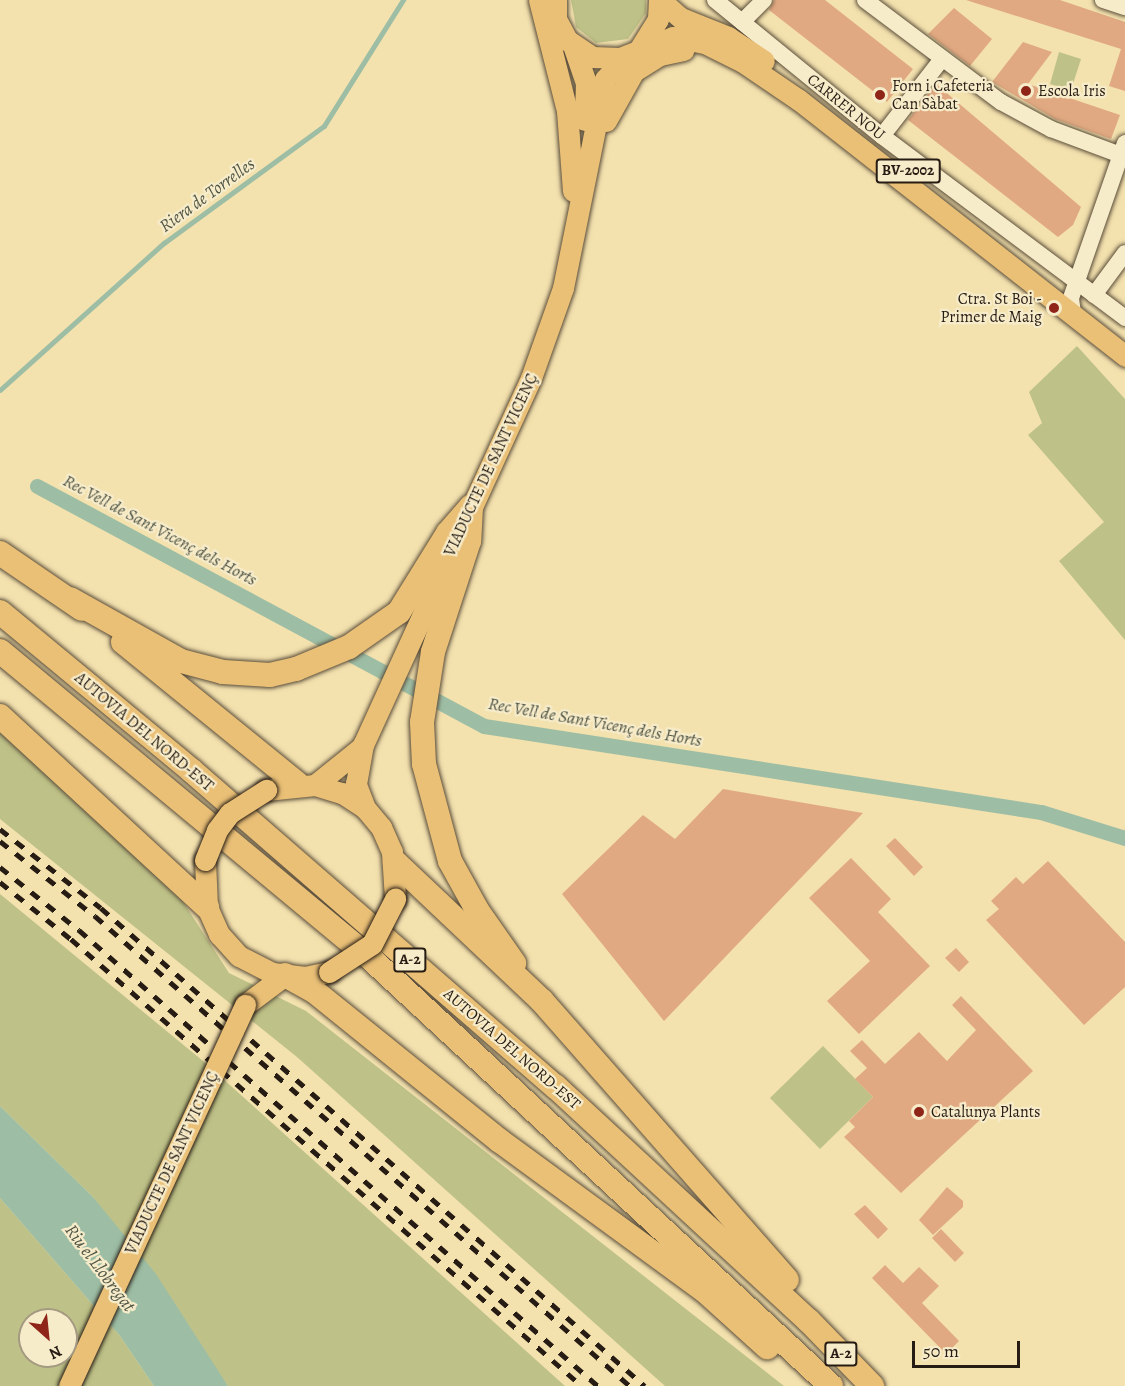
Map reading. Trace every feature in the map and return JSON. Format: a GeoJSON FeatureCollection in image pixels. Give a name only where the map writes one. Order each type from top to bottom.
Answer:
{"type":"FeatureCollection","features":[{"type":"Feature","properties":{"kind":"highway"},"geometry":{"type":"LineString","coordinates":[[0,553],[70,599],[181,661],[223,672],[270,675],[333,656],[379,626],[414,593],[448,533],[471,507]]}},
{"type":"Feature","properties":{"kind":"highway"},"geometry":{"type":"LineString","coordinates":[[471,507],[469,541],[433,652],[422,723],[424,764],[450,861],[477,910],[542,1001]]}},
{"type":"Feature","properties":{"kind":"highway"},"geometry":{"type":"LineString","coordinates":[[70,599],[307,784]]}},
{"type":"Feature","properties":{"kind":"highway","name":"AUTOVIA DEL NORD-EST"},"geometry":{"type":"LineString","coordinates":[[0,612],[192,771],[546,1078],[809,1321],[872,1386]]}},
{"type":"Feature","properties":{"kind":"highway","name":"AUTOVIA DEL NORD-EST"},"geometry":{"type":"LineString","coordinates":[[0,651],[368,956],[831,1386]]}},
{"type":"Feature","properties":{"kind":"highway"},"geometry":{"type":"LineString","coordinates":[[0,716],[207,907]]}},
{"type":"Feature","properties":{"kind":"highway"},"geometry":{"type":"LineString","coordinates":[[395,862],[542,1001],[801,1296],[809,1321]]}},
{"type":"Feature","properties":{"kind":"highway"},"geometry":{"type":"LineString","coordinates":[[285,975],[314,991],[500,1141],[705,1291],[817,1386]]}},
{"type":"Feature","properties":{"kind":"main road"},"geometry":{"type":"LineString","coordinates":[[539,0],[567,111],[574,234]]}},
{"type":"Feature","properties":{"kind":"main road","name":"VIADUCTE DE SANT VICENÇ"},"geometry":{"type":"LineString","coordinates":[[556,0],[556,19],[574,48],[588,97],[585,175]]}},
{"type":"Feature","properties":{"kind":"main road","name":"BV-2002"},"geometry":{"type":"LineString","coordinates":[[634,52],[658,19],[659,0]]}},
{"type":"Feature","properties":{"kind":"main road","name":"BV-2002"},"geometry":{"type":"LineString","coordinates":[[659,0],[681,18],[749,50],[1074,298],[1125,340]]}},
{"type":"Feature","properties":{"kind":"main road","name":"BV-2002"},"geometry":{"type":"LineString","coordinates":[[574,48],[603,59],[634,52],[673,37],[718,50],[799,100],[1074,298],[1125,356]]}},
{"type":"Feature","properties":{"kind":"main road"},"geometry":{"type":"LineString","coordinates":[[585,175],[616,95],[634,71],[671,51],[718,50]]}},
{"type":"Feature","properties":{"kind":"main road","name":"VIADUCTE DE SANT VICENÇ"},"geometry":{"type":"LineString","coordinates":[[365,808],[356,784],[363,745],[549,331],[574,234],[605,79],[634,52]]}},
{"type":"Feature","properties":{"kind":"main road","name":"VIADUCTE DE SANT VICENÇ"},"geometry":{"type":"LineString","coordinates":[[307,784],[342,793],[365,808],[381,827],[395,862],[395,899],[372,944],[329,972],[285,975],[239,956],[219,934],[207,907],[205,860],[223,821],[247,799],[266,790],[307,784],[340,769],[363,745]]}},
{"type":"Feature","properties":{"kind":"main road"},"geometry":{"type":"LineString","coordinates":[[239,956],[245,1005]]}},
{"type":"Feature","properties":{"kind":"main road","name":"VIADUCTE DE SANT VICENÇ"},"geometry":{"type":"LineString","coordinates":[[69,1386],[245,1005],[285,975]]}},
{"type":"Feature","properties":{"kind":"street","name":"CARRER NOU"},"geometry":{"type":"LineString","coordinates":[[715,0],[882,136],[1074,298],[1094,295],[1125,318]]}},
{"type":"Feature","properties":{"kind":"street"},"geometry":{"type":"LineString","coordinates":[[742,22],[764,0]]}},
{"type":"Feature","properties":{"kind":"street"},"geometry":{"type":"LineString","coordinates":[[864,0],[1023,114],[1123,149],[1074,298]]}},
{"type":"Feature","properties":{"kind":"street"},"geometry":{"type":"LineString","coordinates":[[1103,0],[1125,7]]}},
{"type":"Feature","properties":{"kind":"street"},"geometry":{"type":"LineString","coordinates":[[882,136],[942,58]]}},
{"type":"Feature","properties":{"kind":"street"},"geometry":{"type":"LineString","coordinates":[[1094,295],[1125,253]]}},
{"type":"Feature","properties":{"kind":"green space"},"geometry":{"type":"Polygon","coordinates":[[[571,0],[646,0],[646,13],[628,39],[596,43],[576,27],[571,0]]]}},
{"type":"Feature","properties":{"kind":"green space"},"geometry":{"type":"Polygon","coordinates":[[[1059,52],[1081,59],[1071,90],[1050,84],[1059,52]]]}},
{"type":"Feature","properties":{"kind":"green space"},"geometry":{"type":"Polygon","coordinates":[[[1077,346],[1125,399],[1125,640],[1059,561],[1104,522],[1028,435],[1042,423],[1029,392],[1077,346]]]}},
{"type":"Feature","properties":{"kind":"green space"},"geometry":{"type":"Polygon","coordinates":[[[0,725],[178,894],[229,973],[306,1011],[784,1386],[665,1386],[297,1057],[0,819],[0,725]]]}},
{"type":"Feature","properties":{"kind":"green space"},"geometry":{"type":"Polygon","coordinates":[[[0,894],[203,1061],[565,1386],[228,1386],[93,1197],[0,1106],[0,894]]]}},
{"type":"Feature","properties":{"kind":"green space"},"geometry":{"type":"Polygon","coordinates":[[[823,1046],[873,1097],[820,1149],[770,1098],[823,1046]]]}},
{"type":"Feature","properties":{"kind":"green space"},"geometry":{"type":"Polygon","coordinates":[[[0,1198],[120,1336],[154,1386],[0,1386],[0,1198]]]}},
{"type":"Feature","properties":{"kind":"water","name":"Riu el Llobregat"},"geometry":{"type":"Polygon","coordinates":[[[0,1106],[93,1197],[156,1274],[228,1386],[154,1386],[120,1336],[0,1198],[0,1106]]]}},
{"type":"Feature","properties":{"kind":"building"},"geometry":{"type":"Polygon","coordinates":[[[774,0],[825,0],[913,69],[887,102],[769,10],[774,0]]]}},
{"type":"Feature","properties":{"kind":"building"},"geometry":{"type":"Polygon","coordinates":[[[966,0],[1060,0],[1125,22],[1125,91],[1109,86],[1121,49],[966,0]]]}},
{"type":"Feature","properties":{"kind":"building"},"geometry":{"type":"Polygon","coordinates":[[[954,8],[992,39],[970,66],[928,34],[954,8]]]}},
{"type":"Feature","properties":{"kind":"building","name":"Escola Iris"},"geometry":{"type":"Polygon","coordinates":[[[1023,42],[1052,52],[1028,84],[1120,115],[1111,139],[1055,119],[992,82],[1023,42]]]}},
{"type":"Feature","properties":{"kind":"building"},"geometry":{"type":"Polygon","coordinates":[[[936,84],[1081,207],[1073,225],[1058,237],[908,120],[936,84]]]}},
{"type":"Feature","properties":{"kind":"building"},"geometry":{"type":"Polygon","coordinates":[[[723,789],[863,813],[664,1021],[562,894],[643,815],[675,839],[723,789]]]}},
{"type":"Feature","properties":{"kind":"building"},"geometry":{"type":"Polygon","coordinates":[[[895,838],[923,867],[914,876],[886,846],[895,838]]]}},
{"type":"Feature","properties":{"kind":"building"},"geometry":{"type":"Polygon","coordinates":[[[851,858],[891,899],[878,912],[930,966],[859,1034],[827,1001],[870,961],[809,898],[851,858]]]}},
{"type":"Feature","properties":{"kind":"building"},"geometry":{"type":"Polygon","coordinates":[[[1048,861],[1125,942],[1125,987],[1084,1025],[986,920],[999,909],[991,901],[1016,877],[1023,884],[1048,861]]]}},
{"type":"Feature","properties":{"kind":"building"},"geometry":{"type":"Polygon","coordinates":[[[956,948],[969,962],[959,972],[945,958],[956,948]]]}},
{"type":"Feature","properties":{"kind":"building","name":"Catalunya Plants"},"geometry":{"type":"Polygon","coordinates":[[[961,996],[1033,1071],[901,1193],[844,1137],[855,1127],[849,1121],[873,1097],[855,1079],[867,1068],[850,1051],[862,1040],[885,1064],[919,1032],[947,1061],[976,1030],[952,1005],[961,996]]]}},
{"type":"Feature","properties":{"kind":"building"},"geometry":{"type":"Polygon","coordinates":[[[947,1187],[963,1201],[963,1207],[933,1235],[919,1220],[947,1187]]]}},
{"type":"Feature","properties":{"kind":"building"},"geometry":{"type":"Polygon","coordinates":[[[865,1205],[888,1229],[878,1239],[854,1214],[865,1205]]]}},
{"type":"Feature","properties":{"kind":"building"},"geometry":{"type":"Polygon","coordinates":[[[941,1229],[964,1253],[955,1262],[932,1238],[941,1229]]]}},
{"type":"Feature","properties":{"kind":"building"},"geometry":{"type":"Polygon","coordinates":[[[885,1265],[903,1283],[919,1267],[939,1286],[922,1303],[959,1341],[946,1354],[872,1278],[885,1265]]]}},
{"type":"Feature","properties":{"kind":"waterway","name":"Riera de Torrelles"},"geometry":{"type":"LineString","coordinates":[[0,390],[164,243],[324,126],[403,0]]}},
{"type":"Feature","properties":{"kind":"waterway","name":"Rec Vell de Sant Vicenç dels Horts"},"geometry":{"type":"LineString","coordinates":[[37,486],[484,726],[1041,812],[1125,838]]}},
{"type":"Feature","properties":{"kind":"railway"},"geometry":{"type":"LineString","coordinates":[[0,829],[101,908],[645,1386]]}},
{"type":"Feature","properties":{"kind":"railway"},"geometry":{"type":"LineString","coordinates":[[0,841],[95,916],[630,1386]]}},
{"type":"Feature","properties":{"kind":"railway"},"geometry":{"type":"LineString","coordinates":[[0,867],[79,930],[598,1386]]}},
{"type":"Feature","properties":{"kind":"railway"},"geometry":{"type":"LineString","coordinates":[[0,882],[71,939],[582,1386]]}},
{"type":"Feature","properties":{"kind":"place","name":"Escola Iris"},"geometry":{"type":"Point","coordinates":[1026,91]}},
{"type":"Feature","properties":{"kind":"place","name":"Forn i Cafeteria Can Sàbat"},"geometry":{"type":"Point","coordinates":[880,95]}},
{"type":"Feature","properties":{"kind":"place","name":"Ctra. St Boi - Primer de Maig"},"geometry":{"type":"Point","coordinates":[1054,308]}},
{"type":"Feature","properties":{"kind":"place","name":"Catalunya Plants"},"geometry":{"type":"Point","coordinates":[919,1112]}}]}
